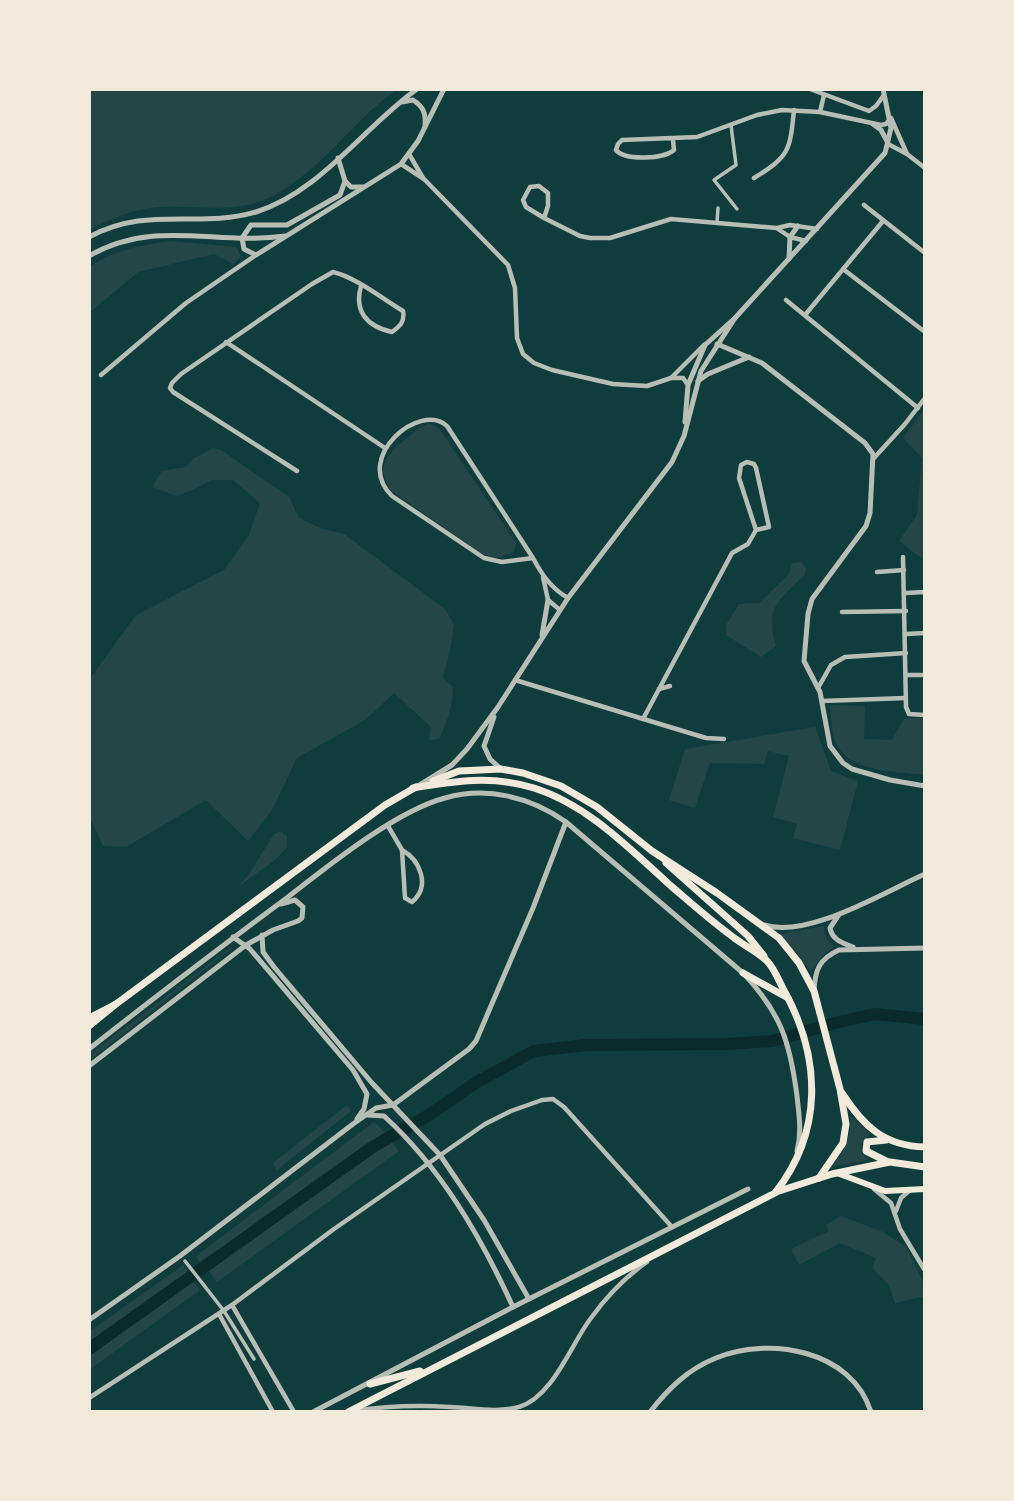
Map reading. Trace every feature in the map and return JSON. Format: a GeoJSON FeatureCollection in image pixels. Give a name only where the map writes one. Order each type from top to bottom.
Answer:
{"type":"FeatureCollection","features":[{"type":"Feature","properties":{"kind":"main road"},"geometry":{"type":"LineString","coordinates":[[89,1027],[116,1004],[385,805],[413,788],[459,771],[501,769],[542,778],[583,797],[652,851],[748,936],[769,962],[793,1007],[804,1039],[813,1101],[806,1138],[791,1173],[775,1193]]}},
{"type":"Feature","properties":{"kind":"main road"},"geometry":{"type":"LineString","coordinates":[[413,788],[472,779],[495,779],[536,788],[558,798],[610,832],[713,921],[769,962]]}},
{"type":"Feature","properties":{"kind":"main road"},"geometry":{"type":"LineString","coordinates":[[652,851],[779,938],[799,963],[815,994],[840,1089],[846,1125],[843,1143],[819,1178]]}},
{"type":"Feature","properties":{"kind":"main road"},"geometry":{"type":"LineString","coordinates":[[743,972],[788,999]]}},
{"type":"Feature","properties":{"kind":"main road"},"geometry":{"type":"LineString","coordinates":[[89,1018],[116,1004]]}},
{"type":"Feature","properties":{"kind":"main road"},"geometry":{"type":"LineString","coordinates":[[840,1089],[858,1115],[874,1132],[887,1140]]}},
{"type":"Feature","properties":{"kind":"main road"},"geometry":{"type":"LineString","coordinates":[[925,1147],[913,1147],[887,1140],[873,1140],[867,1142],[865,1147],[866,1152],[890,1162],[925,1167]]}},
{"type":"Feature","properties":{"kind":"main road"},"geometry":{"type":"LineString","coordinates":[[349,1412],[775,1193],[837,1173],[890,1162]]}},
{"type":"Feature","properties":{"kind":"main road"},"geometry":{"type":"LineString","coordinates":[[837,1173],[885,1191],[925,1189]]}},
{"type":"Feature","properties":{"kind":"main road"},"geometry":{"type":"LineString","coordinates":[[370,1384],[433,1367]]}},
{"type":"Feature","properties":{"kind":"street"},"geometry":{"type":"LineString","coordinates":[[89,237],[141,219],[227,217],[258,211],[291,196],[417,89]]}},
{"type":"Feature","properties":{"kind":"street"},"geometry":{"type":"LineString","coordinates":[[101,376],[154,328],[243,264],[401,164],[424,130],[444,89]]}},
{"type":"Feature","properties":{"kind":"street"},"geometry":{"type":"LineString","coordinates":[[810,89],[869,111],[884,92]]}},
{"type":"Feature","properties":{"kind":"street"},"geometry":{"type":"LineString","coordinates":[[884,92],[891,118],[907,154]]}},
{"type":"Feature","properties":{"kind":"street"},"geometry":{"type":"LineString","coordinates":[[820,112],[824,95]]}},
{"type":"Feature","properties":{"kind":"street"},"geometry":{"type":"LineString","coordinates":[[398,103],[413,100],[422,107],[425,116],[424,130]]}},
{"type":"Feature","properties":{"kind":"street"},"geometry":{"type":"LineString","coordinates":[[754,177],[778,163],[786,152],[791,140],[794,110]]}},
{"type":"Feature","properties":{"kind":"street"},"geometry":{"type":"LineString","coordinates":[[673,139],[674,150],[665,156],[626,157],[619,155],[616,150],[622,140],[697,137],[769,112],[820,112],[883,125],[891,118]]}},
{"type":"Feature","properties":{"kind":"street"},"geometry":{"type":"LineString","coordinates":[[401,164],[424,179],[508,265],[514,288],[517,338],[523,354],[528,359],[552,370],[627,386],[656,384],[671,377],[735,318],[881,158],[888,144],[891,118]]}},
{"type":"Feature","properties":{"kind":"street"},"geometry":{"type":"LineString","coordinates":[[873,124],[881,130],[888,144],[925,168]]}},
{"type":"Feature","properties":{"kind":"street"},"geometry":{"type":"LineString","coordinates":[[731,125],[736,165],[714,180],[737,209]]}},
{"type":"Feature","properties":{"kind":"street"},"geometry":{"type":"LineString","coordinates":[[410,154],[424,179]]}},
{"type":"Feature","properties":{"kind":"street"},"geometry":{"type":"LineString","coordinates":[[338,158],[345,181],[351,187],[367,187]]}},
{"type":"Feature","properties":{"kind":"street"},"geometry":{"type":"LineString","coordinates":[[243,264],[242,237],[251,225],[287,225],[340,195],[345,181]]}},
{"type":"Feature","properties":{"kind":"street"},"geometry":{"type":"LineString","coordinates":[[544,218],[548,193],[540,186],[530,187],[524,195],[523,204],[544,218],[580,236],[599,239],[671,219],[817,229]]}},
{"type":"Feature","properties":{"kind":"street"},"geometry":{"type":"LineString","coordinates":[[864,205],[925,253]]}},
{"type":"Feature","properties":{"kind":"street"},"geometry":{"type":"LineString","coordinates":[[717,222],[718,208]]}},
{"type":"Feature","properties":{"kind":"street"},"geometry":{"type":"LineString","coordinates":[[805,315],[883,221]]}},
{"type":"Feature","properties":{"kind":"street"},"geometry":{"type":"LineString","coordinates":[[789,260],[790,237],[798,226]]}},
{"type":"Feature","properties":{"kind":"street"},"geometry":{"type":"LineString","coordinates":[[777,228],[790,237],[806,241]]}},
{"type":"Feature","properties":{"kind":"street"},"geometry":{"type":"LineString","coordinates":[[89,256],[121,241],[148,235],[287,236]]}},
{"type":"Feature","properties":{"kind":"street"},"geometry":{"type":"LineString","coordinates":[[244,248],[257,255]]}},
{"type":"Feature","properties":{"kind":"street"},"geometry":{"type":"LineString","coordinates":[[843,269],[925,332]]}},
{"type":"Feature","properties":{"kind":"street"},"geometry":{"type":"LineString","coordinates":[[297,471],[170,388],[175,379],[226,342],[326,275],[338,273],[361,286],[403,311],[401,325],[392,332],[385,330],[361,313],[358,300],[361,286]]}},
{"type":"Feature","properties":{"kind":"street"},"geometry":{"type":"LineString","coordinates":[[786,300],[918,408]]}},
{"type":"Feature","properties":{"kind":"street"},"geometry":{"type":"LineString","coordinates":[[413,788],[459,759],[498,707],[568,598],[672,462],[681,445],[705,362],[735,318]]}},
{"type":"Feature","properties":{"kind":"street"},"geometry":{"type":"LineString","coordinates":[[717,334],[717,344]]}},
{"type":"Feature","properties":{"kind":"street"},"geometry":{"type":"LineString","coordinates":[[226,342],[385,448]]}},
{"type":"Feature","properties":{"kind":"street"},"geometry":{"type":"LineString","coordinates":[[717,344],[766,366],[865,443],[874,458],[870,513],[866,526],[809,606],[804,661],[822,701],[830,746],[843,763],[864,773],[925,786]]}},
{"type":"Feature","properties":{"kind":"street"},"geometry":{"type":"LineString","coordinates":[[686,427],[688,385],[705,345]]}},
{"type":"Feature","properties":{"kind":"street"},"geometry":{"type":"LineString","coordinates":[[698,380],[749,357]]}},
{"type":"Feature","properties":{"kind":"street"},"geometry":{"type":"LineString","coordinates":[[671,377],[683,378],[688,385]]}},
{"type":"Feature","properties":{"kind":"street"},"geometry":{"type":"LineString","coordinates":[[874,458],[925,398]]}},
{"type":"Feature","properties":{"kind":"street"},"geometry":{"type":"LineString","coordinates":[[533,558],[502,562],[484,558],[392,496],[385,489],[379,472],[379,461],[385,448],[394,438],[420,421],[436,418],[442,421],[533,558],[543,576],[568,598]]}},
{"type":"Feature","properties":{"kind":"street"},"geometry":{"type":"LineString","coordinates":[[643,719],[732,553],[748,544],[756,530],[769,527],[756,468],[754,464],[747,462],[741,465],[739,478],[756,530]]}},
{"type":"Feature","properties":{"kind":"street"},"geometry":{"type":"LineString","coordinates":[[903,557],[906,707],[909,714],[925,715]]}},
{"type":"Feature","properties":{"kind":"street"},"geometry":{"type":"LineString","coordinates":[[877,572],[904,570]]}},
{"type":"Feature","properties":{"kind":"street"},"geometry":{"type":"LineString","coordinates":[[542,637],[548,600],[543,576]]}},
{"type":"Feature","properties":{"kind":"street"},"geometry":{"type":"LineString","coordinates":[[905,593],[925,592]]}},
{"type":"Feature","properties":{"kind":"street"},"geometry":{"type":"LineString","coordinates":[[548,600],[560,610]]}},
{"type":"Feature","properties":{"kind":"street"},"geometry":{"type":"LineString","coordinates":[[842,612],[906,611]]}},
{"type":"Feature","properties":{"kind":"street"},"geometry":{"type":"LineString","coordinates":[[906,634],[925,633]]}},
{"type":"Feature","properties":{"kind":"street"},"geometry":{"type":"LineString","coordinates":[[818,688],[831,665],[845,657],[906,653]]}},
{"type":"Feature","properties":{"kind":"street"},"geometry":{"type":"LineString","coordinates":[[906,675],[925,675]]}},
{"type":"Feature","properties":{"kind":"street"},"geometry":{"type":"LineString","coordinates":[[515,680],[706,738],[724,739]]}},
{"type":"Feature","properties":{"kind":"street"},"geometry":{"type":"LineString","coordinates":[[659,689],[670,686]]}},
{"type":"Feature","properties":{"kind":"street"},"geometry":{"type":"LineString","coordinates":[[822,701],[906,698]]}},
{"type":"Feature","properties":{"kind":"street"},"geometry":{"type":"LineString","coordinates":[[498,707],[484,746],[490,759],[501,769]]}},
{"type":"Feature","properties":{"kind":"street"},"geometry":{"type":"LineString","coordinates":[[89,1049],[233,937],[388,826],[434,801],[481,792],[517,798],[566,822],[743,972],[758,988],[786,1036],[792,1061],[800,1134],[791,1173]]}},
{"type":"Feature","properties":{"kind":"street"},"geometry":{"type":"LineString","coordinates":[[89,1320],[180,1256],[353,1124],[376,1108],[393,1105],[458,1058],[476,1041],[538,897],[566,822]]}},
{"type":"Feature","properties":{"kind":"street"},"geometry":{"type":"LineString","coordinates":[[388,826],[402,850],[418,864],[421,871],[421,889],[412,902],[405,898],[402,850]]}},
{"type":"Feature","properties":{"kind":"street"},"geometry":{"type":"LineString","coordinates":[[760,924],[786,928],[842,913],[925,874]]}},
{"type":"Feature","properties":{"kind":"street"},"geometry":{"type":"LineString","coordinates":[[89,1066],[246,945],[302,918],[303,907],[295,900],[278,904]]}},
{"type":"Feature","properties":{"kind":"street"},"geometry":{"type":"LineString","coordinates":[[842,913],[833,922],[831,933],[841,942],[856,948]]}},
{"type":"Feature","properties":{"kind":"street"},"geometry":{"type":"LineString","coordinates":[[262,935],[261,945],[266,958],[372,1083],[440,1155],[484,1220],[529,1299]]}},
{"type":"Feature","properties":{"kind":"street"},"geometry":{"type":"LineString","coordinates":[[233,937],[246,945],[353,1070],[363,1087],[367,1101],[353,1124]]}},
{"type":"Feature","properties":{"kind":"street"},"geometry":{"type":"LineString","coordinates":[[815,994],[815,976],[822,960],[839,950],[925,948]]}},
{"type":"Feature","properties":{"kind":"street"},"geometry":{"type":"LineString","coordinates":[[296,1005],[316,1017]]}},
{"type":"Feature","properties":{"kind":"street"},"geometry":{"type":"LineString","coordinates":[[353,1070],[372,1083]]}},
{"type":"Feature","properties":{"kind":"street"},"geometry":{"type":"LineString","coordinates":[[89,1398],[224,1311],[334,1229],[495,1118],[542,1100],[553,1099],[564,1107],[672,1227]]}},
{"type":"Feature","properties":{"kind":"street"},"geometry":{"type":"LineString","coordinates":[[365,1116],[384,1116],[415,1146],[482,1242],[513,1307]]}},
{"type":"Feature","properties":{"kind":"street"},"geometry":{"type":"LineString","coordinates":[[873,1188],[887,1198],[896,1212],[900,1229],[924,1268],[925,1275]]}},
{"type":"Feature","properties":{"kind":"street"},"geometry":{"type":"LineString","coordinates":[[313,1412],[513,1307],[748,1189]]}},
{"type":"Feature","properties":{"kind":"street"},"geometry":{"type":"LineString","coordinates":[[896,1212],[901,1198],[911,1190]]}},
{"type":"Feature","properties":{"kind":"street"},"geometry":{"type":"LineString","coordinates":[[916,1254],[925,1258]]}},
{"type":"Feature","properties":{"kind":"street"},"geometry":{"type":"LineString","coordinates":[[349,1412],[409,1405],[493,1410],[523,1406],[540,1395],[550,1383],[591,1317],[614,1289],[657,1255]]}},
{"type":"Feature","properties":{"kind":"street"},"geometry":{"type":"LineString","coordinates":[[185,1261],[224,1311],[254,1359]]}},
{"type":"Feature","properties":{"kind":"street"},"geometry":{"type":"LineString","coordinates":[[232,1305],[294,1412]]}},
{"type":"Feature","properties":{"kind":"street"},"geometry":{"type":"LineString","coordinates":[[219,1314],[273,1412]]}},
{"type":"Feature","properties":{"kind":"street"},"geometry":{"type":"LineString","coordinates":[[650,1412],[682,1377],[696,1367],[730,1353],[773,1348],[804,1353],[834,1364],[860,1388],[871,1412]]}},
{"type":"Feature","properties":{"kind":"shaded area"},"geometry":{"type":"Polygon","coordinates":[[[89,89],[397,89],[380,102],[319,162],[285,189],[266,199],[223,208],[149,208],[111,219],[89,230],[89,89]]]}},
{"type":"Feature","properties":{"kind":"shaded area"},"geometry":{"type":"Polygon","coordinates":[[[171,241],[236,247],[241,256],[234,264],[214,254],[138,272],[89,313],[89,267],[128,249],[171,241]]]}},
{"type":"Feature","properties":{"kind":"shaded area"},"geometry":{"type":"Polygon","coordinates":[[[925,408],[925,561],[899,541],[917,515],[922,458],[903,438],[925,408]]]}},
{"type":"Feature","properties":{"kind":"shaded area"},"geometry":{"type":"Polygon","coordinates":[[[429,424],[439,428],[516,543],[514,552],[498,558],[484,555],[390,490],[383,469],[386,459],[420,427],[429,424]]]}},
{"type":"Feature","properties":{"kind":"shaded area"},"geometry":{"type":"Polygon","coordinates":[[[213,448],[221,450],[289,497],[299,518],[320,528],[344,534],[445,609],[454,624],[443,678],[453,687],[449,714],[439,739],[429,740],[431,727],[394,693],[365,720],[297,758],[272,810],[248,841],[206,800],[126,847],[103,846],[89,816],[89,680],[136,615],[224,570],[249,535],[260,503],[233,480],[211,480],[176,496],[152,487],[162,471],[186,467],[194,458],[213,448]]]}},
{"type":"Feature","properties":{"kind":"shaded area"},"geometry":{"type":"Polygon","coordinates":[[[801,562],[806,568],[805,575],[783,596],[774,610],[772,623],[776,646],[761,657],[726,635],[726,625],[739,604],[759,603],[789,574],[792,563],[801,562]]]}},
{"type":"Feature","properties":{"kind":"shaded area"},"geometry":{"type":"Polygon","coordinates":[[[830,705],[865,706],[864,739],[892,740],[904,719],[925,717],[925,775],[872,768],[848,758],[834,738],[830,705]]]}},
{"type":"Feature","properties":{"kind":"shaded area"},"geometry":{"type":"Polygon","coordinates":[[[815,727],[831,771],[858,781],[840,850],[793,838],[797,824],[773,817],[789,756],[768,751],[764,764],[710,763],[695,808],[669,800],[685,749],[815,727]]]}},
{"type":"Feature","properties":{"kind":"shaded area"},"geometry":{"type":"Polygon","coordinates":[[[280,831],[287,836],[287,847],[275,860],[239,886],[274,834],[280,831]]]}},
{"type":"Feature","properties":{"kind":"shaded area"},"geometry":{"type":"Polygon","coordinates":[[[824,926],[825,936],[834,947],[825,953],[811,971],[780,934],[824,926]]]}},
{"type":"Feature","properties":{"kind":"shaded area"},"geometry":{"type":"Polygon","coordinates":[[[232,948],[89,1061],[89,1055],[232,948]]]}},
{"type":"Feature","properties":{"kind":"shaded area"},"geometry":{"type":"Polygon","coordinates":[[[347,1105],[351,1111],[277,1170],[273,1163],[347,1105]]]}},
{"type":"Feature","properties":{"kind":"shaded area"},"geometry":{"type":"Polygon","coordinates":[[[851,1116],[870,1134],[860,1144],[862,1154],[869,1160],[833,1166],[846,1142],[851,1116]]]}},
{"type":"Feature","properties":{"kind":"shaded area"},"geometry":{"type":"Polygon","coordinates":[[[374,1122],[385,1132],[201,1264],[196,1256],[374,1122]]]}},
{"type":"Feature","properties":{"kind":"shaded area"},"geometry":{"type":"Polygon","coordinates":[[[391,1141],[399,1151],[217,1282],[207,1269],[391,1141]]]}},
{"type":"Feature","properties":{"kind":"shaded area"},"geometry":{"type":"Polygon","coordinates":[[[841,1216],[883,1232],[906,1247],[925,1286],[925,1296],[895,1303],[889,1285],[872,1268],[876,1258],[840,1243],[799,1265],[791,1249],[829,1231],[826,1225],[841,1216]]]}},
{"type":"Feature","properties":{"kind":"shaded area"},"geometry":{"type":"Polygon","coordinates":[[[183,1265],[189,1273],[89,1344],[89,1332],[183,1265]]]}},
{"type":"Feature","properties":{"kind":"shaded area"},"geometry":{"type":"Polygon","coordinates":[[[193,1281],[200,1290],[89,1370],[89,1355],[193,1281]]]}},
{"type":"Feature","properties":{"kind":"waterway"},"geometry":{"type":"LineString","coordinates":[[89,1349],[374,1146],[429,1115],[477,1082],[534,1051],[586,1045],[773,1041],[875,1014],[925,1019]]}}]}
